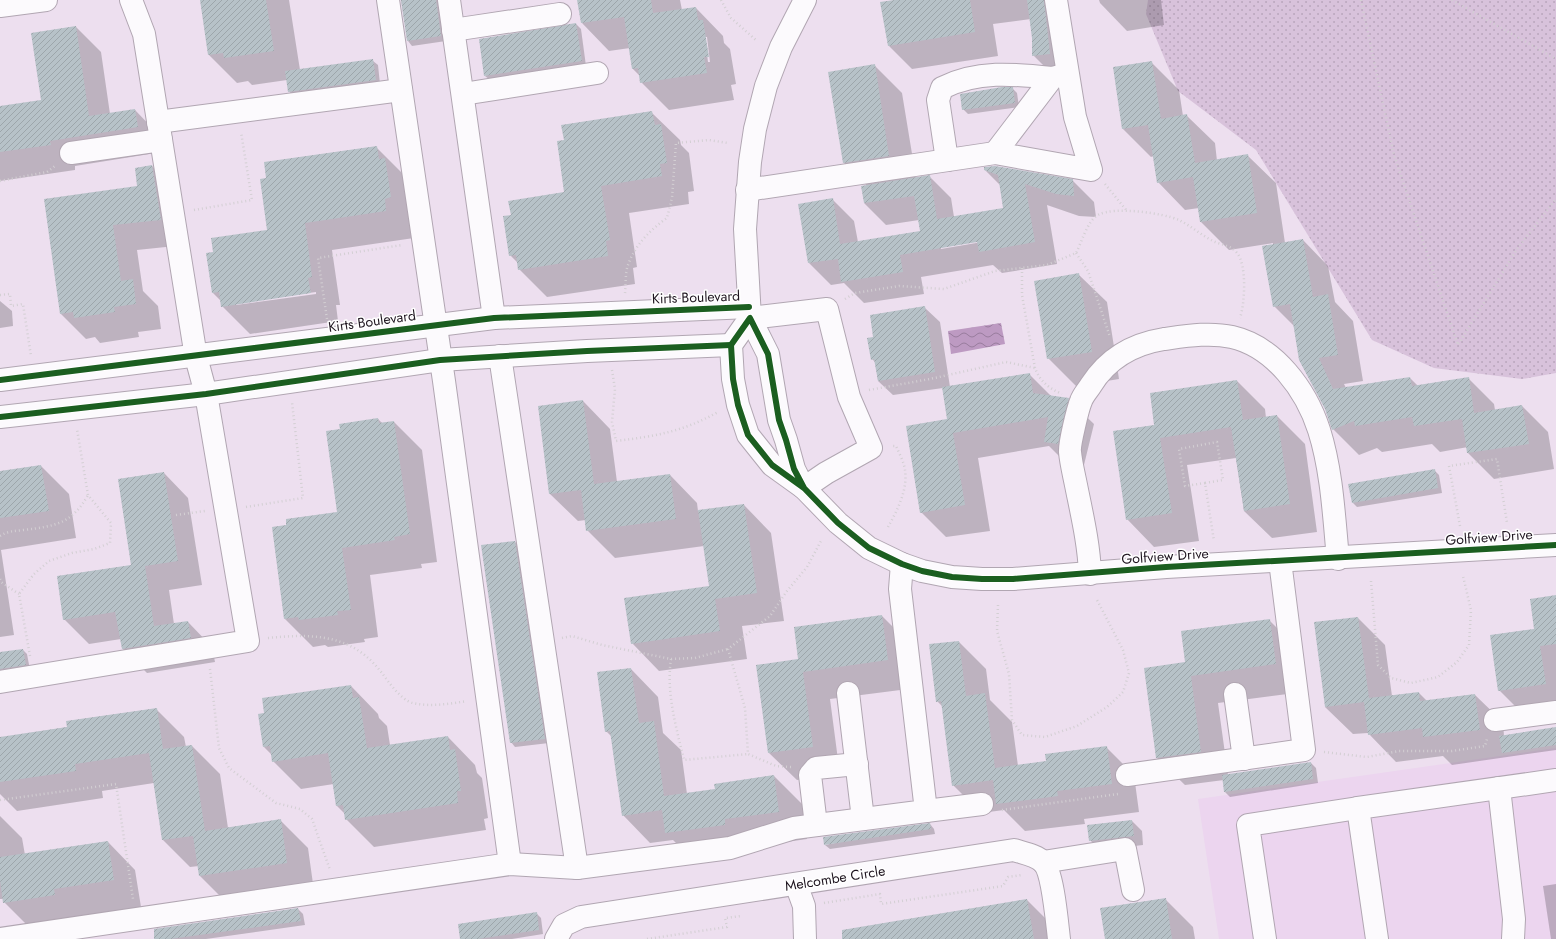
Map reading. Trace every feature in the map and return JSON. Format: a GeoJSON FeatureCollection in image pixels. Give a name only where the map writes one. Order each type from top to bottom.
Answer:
{"type":"FeatureCollection","features":[{"type":"Feature","properties":{"kind":"street"},"geometry":{"type":"LineString","coordinates":[[0,6],[46,0]]}},
{"type":"Feature","properties":{"kind":"street"},"geometry":{"type":"LineString","coordinates":[[0,682],[248,641],[206,394],[196,356],[144,34],[131,0]]}},
{"type":"Feature","properties":{"kind":"street"},"geometry":{"type":"LineString","coordinates":[[388,0],[510,864]]}},
{"type":"Feature","properties":{"kind":"street"},"geometry":{"type":"LineString","coordinates":[[449,0],[494,318]]}},
{"type":"Feature","properties":{"kind":"street"},"geometry":{"type":"LineString","coordinates":[[0,417],[206,394],[440,360],[731,345],[749,313],[745,228],[755,129],[766,86],[781,46],[805,0]]}},
{"type":"Feature","properties":{"kind":"street"},"geometry":{"type":"LineString","coordinates":[[748,190],[995,152],[1091,170],[1075,117],[1060,76],[1056,0]]}},
{"type":"Feature","properties":{"kind":"street"},"geometry":{"type":"LineString","coordinates":[[454,30],[560,14]]}},
{"type":"Feature","properties":{"kind":"street"},"geometry":{"type":"LineString","coordinates":[[463,94],[597,73]]}},
{"type":"Feature","properties":{"kind":"street"},"geometry":{"type":"LineString","coordinates":[[948,160],[938,100],[942,88],[957,80],[1004,73],[1060,76]]}},
{"type":"Feature","properties":{"kind":"street"},"geometry":{"type":"LineString","coordinates":[[995,152],[1060,76]]}},
{"type":"Feature","properties":{"kind":"street"},"geometry":{"type":"LineString","coordinates":[[71,153],[237,111],[401,90]]}},
{"type":"Feature","properties":{"kind":"street","name":"Kirts Boulevard"},"geometry":{"type":"LineString","coordinates":[[0,380],[494,318],[749,313],[827,309],[849,397],[871,448],[826,473],[804,488]]}},
{"type":"Feature","properties":{"kind":"street","name":"Golfview Drive"},"geometry":{"type":"LineString","coordinates":[[749,313],[768,354],[779,420],[794,469],[804,488]]}},
{"type":"Feature","properties":{"kind":"street"},"geometry":{"type":"LineString","coordinates":[[1090,574],[1089,549],[1070,451],[1081,401],[1105,367],[1118,356],[1134,346],[1188,336],[1211,335],[1232,337],[1265,350],[1285,370],[1304,397],[1319,430],[1327,467],[1338,559]]}},
{"type":"Feature","properties":{"kind":"street","name":"Golfview Drive"},"geometry":{"type":"LineString","coordinates":[[731,345],[732,378],[738,405],[748,435],[772,465],[804,488],[838,523],[869,548],[902,564],[922,570],[952,577],[982,579],[1090,574],[1556,545]]}},
{"type":"Feature","properties":{"kind":"street"},"geometry":{"type":"LineString","coordinates":[[500,356],[577,868]]}},
{"type":"Feature","properties":{"kind":"street"},"geometry":{"type":"LineString","coordinates":[[1127,775],[1304,750],[1280,561]]}},
{"type":"Feature","properties":{"kind":"street"},"geometry":{"type":"LineString","coordinates":[[902,564],[900,589],[926,811]]}},
{"type":"Feature","properties":{"kind":"street"},"geometry":{"type":"LineString","coordinates":[[848,693],[863,819]]}},
{"type":"Feature","properties":{"kind":"street"},"geometry":{"type":"LineString","coordinates":[[1235,694],[1244,759]]}},
{"type":"Feature","properties":{"kind":"street"},"geometry":{"type":"LineString","coordinates":[[1495,720],[1556,712]]}},
{"type":"Feature","properties":{"kind":"street"},"geometry":{"type":"LineString","coordinates":[[816,825],[810,775],[816,768],[856,764]]}},
{"type":"Feature","properties":{"kind":"street"},"geometry":{"type":"LineString","coordinates":[[1264,939],[1248,825],[1556,780]]}},
{"type":"Feature","properties":{"kind":"street"},"geometry":{"type":"LineString","coordinates":[[1499,788],[1514,919],[1513,939]]}},
{"type":"Feature","properties":{"kind":"street"},"geometry":{"type":"LineString","coordinates":[[0,938],[510,864],[577,868],[730,848],[794,828],[982,804]]}},
{"type":"Feature","properties":{"kind":"street"},"geometry":{"type":"LineString","coordinates":[[1358,808],[1377,939]]}},
{"type":"Feature","properties":{"kind":"street","name":"Melcombe Circle"},"geometry":{"type":"LineString","coordinates":[[556,939],[564,925],[581,918],[1014,850],[1029,854],[1035,868]]}},
{"type":"Feature","properties":{"kind":"street"},"geometry":{"type":"LineString","coordinates":[[1059,939],[1052,888],[1035,868],[1125,850],[1133,890]]}},
{"type":"Feature","properties":{"kind":"street"},"geometry":{"type":"LineString","coordinates":[[796,884],[804,906],[805,939]]}},
{"type":"Feature","properties":{"kind":"path"},"geometry":{"type":"LineString","coordinates":[[721,0],[731,18],[757,41]]}},
{"type":"Feature","properties":{"kind":"path"},"geometry":{"type":"LineString","coordinates":[[1362,0],[1394,155],[1458,345],[1517,249],[1556,198]]}},
{"type":"Feature","properties":{"kind":"path"},"geometry":{"type":"LineString","coordinates":[[1452,0],[1556,59]]}},
{"type":"Feature","properties":{"kind":"path"},"geometry":{"type":"LineString","coordinates":[[173,214],[252,200],[237,111]]}},
{"type":"Feature","properties":{"kind":"path"},"geometry":{"type":"LineString","coordinates":[[625,295],[627,266],[637,247],[651,229],[667,218],[672,198],[676,143],[709,140],[728,143]]}},
{"type":"Feature","properties":{"kind":"path"},"geometry":{"type":"LineString","coordinates":[[0,181],[47,172],[71,153]]}},
{"type":"Feature","properties":{"kind":"path"},"geometry":{"type":"LineString","coordinates":[[1109,188],[1128,211]]}},
{"type":"Feature","properties":{"kind":"path"},"geometry":{"type":"LineString","coordinates":[[855,293],[899,286],[944,289],[995,271],[1047,265],[1076,253],[1092,219],[1099,214],[1128,211],[1154,212],[1179,221],[1214,241],[1229,246],[1238,254],[1244,277],[1243,310]]}},
{"type":"Feature","properties":{"kind":"path"},"geometry":{"type":"LineString","coordinates":[[328,322],[318,258],[422,241]]}},
{"type":"Feature","properties":{"kind":"path"},"geometry":{"type":"LineString","coordinates":[[1076,253],[1088,271],[1107,327]]}},
{"type":"Feature","properties":{"kind":"path"},"geometry":{"type":"LineString","coordinates":[[1022,268],[1022,295],[1034,368],[1039,379],[1052,390]]}},
{"type":"Feature","properties":{"kind":"path"},"geometry":{"type":"LineString","coordinates":[[0,295],[10,294],[12,306],[24,304],[32,358]]}},
{"type":"Feature","properties":{"kind":"path"},"geometry":{"type":"LineString","coordinates":[[874,388],[930,379],[1006,362],[1034,368]]}},
{"type":"Feature","properties":{"kind":"path"},"geometry":{"type":"LineString","coordinates":[[612,370],[615,389],[612,422],[616,441],[661,436],[696,424],[720,410]]}},
{"type":"Feature","properties":{"kind":"path"},"geometry":{"type":"LineString","coordinates":[[239,508],[303,498],[291,400]]}},
{"type":"Feature","properties":{"kind":"path"},"geometry":{"type":"LineString","coordinates":[[19,594],[34,574],[49,561],[72,552],[94,549],[110,543],[111,523],[88,495],[77,428]]}},
{"type":"Feature","properties":{"kind":"path"},"geometry":{"type":"LineString","coordinates":[[1217,442],[1223,480],[1205,483],[1185,486],[1180,449],[1217,442]]}},
{"type":"Feature","properties":{"kind":"path"},"geometry":{"type":"LineString","coordinates":[[888,527],[898,508],[905,483],[905,470],[896,446]]}},
{"type":"Feature","properties":{"kind":"path"},"geometry":{"type":"LineString","coordinates":[[1460,526],[1449,466],[1497,459],[1507,523]]}},
{"type":"Feature","properties":{"kind":"path"},"geometry":{"type":"LineString","coordinates":[[1205,483],[1214,540]]}},
{"type":"Feature","properties":{"kind":"path"},"geometry":{"type":"LineString","coordinates":[[0,536],[6,532],[46,528],[68,520],[81,507],[88,495]]}},
{"type":"Feature","properties":{"kind":"path"},"geometry":{"type":"LineString","coordinates":[[176,515],[206,511]]}},
{"type":"Feature","properties":{"kind":"path"},"geometry":{"type":"LineString","coordinates":[[543,641],[572,636],[602,645],[671,659],[695,658],[728,649],[770,616],[787,591],[807,567],[821,541]]}},
{"type":"Feature","properties":{"kind":"path"},"geometry":{"type":"LineString","coordinates":[[1371,581],[1378,665],[1391,678],[1411,683],[1438,677],[1458,662],[1469,645],[1471,610],[1463,576]]}},
{"type":"Feature","properties":{"kind":"path"},"geometry":{"type":"LineString","coordinates":[[0,579],[19,594],[34,676]]}},
{"type":"Feature","properties":{"kind":"path"},"geometry":{"type":"LineString","coordinates":[[998,605],[997,631],[1009,674],[1012,720],[1022,735],[1046,737],[1077,726],[1107,707],[1124,692],[1128,673],[1123,650],[1096,598]]}},
{"type":"Feature","properties":{"kind":"path"},"geometry":{"type":"LineString","coordinates":[[248,641],[298,635],[327,637],[355,649],[376,666],[393,688],[411,703],[442,705],[487,698]]}},
{"type":"Feature","properties":{"kind":"path"},"geometry":{"type":"LineString","coordinates":[[208,648],[218,748],[229,768],[251,786],[276,803],[300,809],[312,819],[326,856],[336,890]]}},
{"type":"Feature","properties":{"kind":"path"},"geometry":{"type":"LineString","coordinates":[[728,649],[745,708],[748,754]]}},
{"type":"Feature","properties":{"kind":"path"},"geometry":{"type":"LineString","coordinates":[[671,659],[669,673],[675,722],[684,760],[748,754],[776,766],[816,768]]}},
{"type":"Feature","properties":{"kind":"path"},"geometry":{"type":"LineString","coordinates":[[1304,750],[1367,757],[1399,751],[1452,751],[1485,746],[1495,720]]}},
{"type":"Feature","properties":{"kind":"path"},"geometry":{"type":"LineString","coordinates":[[982,804],[992,811],[1123,794],[1127,775]]}},
{"type":"Feature","properties":{"kind":"path"},"geometry":{"type":"LineString","coordinates":[[0,800],[116,784],[136,919]]}},
{"type":"Feature","properties":{"kind":"path"},"geometry":{"type":"LineString","coordinates":[[822,904],[880,894],[881,904],[1003,886],[1008,877],[1035,868]]}},
{"type":"Feature","properties":{"kind":"path"},"geometry":{"type":"LineString","coordinates":[[647,939],[727,927],[725,918],[748,914]]}},
{"type":"Feature","properties":{"kind":"shaded area"},"geometry":{"type":"Polygon","coordinates":[[[1148,0],[1556,0],[1556,373],[1522,379],[1434,368],[1372,340],[1256,150],[1178,91],[1146,14],[1148,0]]]}},
{"type":"Feature","properties":{"kind":"shaded area"},"geometry":{"type":"Polygon","coordinates":[[[1556,748],[1556,939],[1219,939],[1198,799],[1556,748]]]}},
{"type":"Feature","properties":{"kind":"water"},"geometry":{"type":"Polygon","coordinates":[[[1001,323],[1005,344],[951,354],[948,331],[1001,323]]]}},
{"type":"Feature","properties":{"kind":"building"},"geometry":{"type":"Polygon","coordinates":[[[200,0],[266,0],[274,51],[224,58],[223,53],[208,55],[200,0]]]}},
{"type":"Feature","properties":{"kind":"building"},"geometry":{"type":"Polygon","coordinates":[[[401,0],[436,0],[441,36],[407,41],[401,0]]]}},
{"type":"Feature","properties":{"kind":"building"},"geometry":{"type":"Polygon","coordinates":[[[577,0],[651,0],[653,13],[696,7],[698,20],[703,20],[709,57],[704,57],[707,73],[640,83],[638,68],[632,69],[624,17],[581,23],[577,0]]]}},
{"type":"Feature","properties":{"kind":"building"},"geometry":{"type":"Polygon","coordinates":[[[894,0],[970,0],[975,32],[888,46],[880,2],[894,0]]]}},
{"type":"Feature","properties":{"kind":"building"},"geometry":{"type":"Polygon","coordinates":[[[1027,0],[1044,0],[1050,54],[1032,56],[1032,38],[1027,0]]]}},
{"type":"Feature","properties":{"kind":"building"},"geometry":{"type":"Polygon","coordinates":[[[576,23],[582,61],[484,76],[479,39],[576,23]]]}},
{"type":"Feature","properties":{"kind":"building"},"geometry":{"type":"Polygon","coordinates":[[[76,26],[89,116],[135,109],[138,127],[50,141],[51,145],[0,152],[0,106],[41,100],[31,33],[76,26]]]}},
{"type":"Feature","properties":{"kind":"building"},"geometry":{"type":"Polygon","coordinates":[[[373,59],[376,80],[288,92],[285,71],[373,59]]]}},
{"type":"Feature","properties":{"kind":"building"},"geometry":{"type":"Polygon","coordinates":[[[1152,61],[1161,119],[1187,114],[1195,163],[1248,154],[1257,213],[1200,222],[1193,177],[1157,183],[1148,125],[1122,129],[1113,67],[1152,61]]]}},
{"type":"Feature","properties":{"kind":"building"},"geometry":{"type":"Polygon","coordinates":[[[875,64],[889,156],[843,163],[828,72],[875,64]]]}},
{"type":"Feature","properties":{"kind":"building"},"geometry":{"type":"Polygon","coordinates":[[[1002,87],[1013,87],[1015,103],[962,110],[960,94],[1002,87]]]}},
{"type":"Feature","properties":{"kind":"building"},"geometry":{"type":"Polygon","coordinates":[[[652,111],[655,125],[661,124],[667,163],[660,164],[662,176],[601,186],[610,240],[606,241],[608,256],[518,270],[516,255],[509,256],[503,216],[511,215],[508,201],[564,192],[557,141],[564,140],[561,125],[652,111]]]}},
{"type":"Feature","properties":{"kind":"building"},"geometry":{"type":"Polygon","coordinates":[[[377,146],[379,159],[385,158],[391,197],[385,199],[386,211],[305,223],[312,277],[308,278],[311,293],[221,307],[219,292],[212,293],[206,253],[213,252],[211,238],[267,230],[260,179],[266,178],[264,162],[377,146]]]}},
{"type":"Feature","properties":{"kind":"building"},"geometry":{"type":"Polygon","coordinates":[[[152,165],[161,220],[113,225],[121,281],[133,279],[136,304],[114,307],[115,312],[74,318],[73,312],[60,314],[44,199],[137,186],[135,168],[152,165]]]}},
{"type":"Feature","properties":{"kind":"building"},"geometry":{"type":"Polygon","coordinates":[[[995,166],[1073,179],[1074,196],[1056,194],[1025,184],[1035,242],[979,252],[977,242],[900,255],[903,272],[841,282],[838,259],[808,263],[798,204],[833,198],[840,244],[920,231],[914,196],[864,203],[861,186],[930,175],[937,219],[1003,208],[998,175],[984,170],[984,167],[995,166]]]}},
{"type":"Feature","properties":{"kind":"building"},"geometry":{"type":"Polygon","coordinates":[[[1303,239],[1313,297],[1328,294],[1338,355],[1319,358],[1333,389],[1410,377],[1412,386],[1469,377],[1474,413],[1522,405],[1529,444],[1467,453],[1462,419],[1414,426],[1412,417],[1355,426],[1354,421],[1332,430],[1325,409],[1299,360],[1290,304],[1273,307],[1262,246],[1303,239]]]}},
{"type":"Feature","properties":{"kind":"building"},"geometry":{"type":"Polygon","coordinates":[[[1079,273],[1092,352],[1047,359],[1034,281],[1079,273]]]}},
{"type":"Feature","properties":{"kind":"building"},"geometry":{"type":"Polygon","coordinates":[[[925,306],[935,372],[878,381],[874,359],[871,360],[867,338],[873,337],[870,315],[925,306]]]}},
{"type":"Feature","properties":{"kind":"building"},"geometry":{"type":"Polygon","coordinates":[[[1030,373],[1033,393],[1069,398],[1058,444],[1044,442],[1048,417],[953,433],[965,505],[920,513],[906,426],[947,419],[942,387],[1030,373]]]}},
{"type":"Feature","properties":{"kind":"building"},"geometry":{"type":"Polygon","coordinates":[[[1237,380],[1243,420],[1277,415],[1290,504],[1244,511],[1231,427],[1160,438],[1172,513],[1126,520],[1113,431],[1154,425],[1150,393],[1237,380]]]}},
{"type":"Feature","properties":{"kind":"building"},"geometry":{"type":"Polygon","coordinates":[[[583,400],[594,484],[670,474],[676,519],[586,531],[581,490],[549,494],[538,406],[583,400]]]}},
{"type":"Feature","properties":{"kind":"building"},"geometry":{"type":"Polygon","coordinates":[[[378,418],[379,423],[394,421],[410,534],[394,537],[395,540],[342,548],[351,610],[337,611],[338,615],[299,620],[298,617],[284,619],[272,527],[286,525],[286,519],[337,512],[326,431],[340,429],[339,424],[378,418]]]}},
{"type":"Feature","properties":{"kind":"building"},"geometry":{"type":"Polygon","coordinates":[[[41,465],[49,511],[0,518],[0,471],[41,465]]]}},
{"type":"Feature","properties":{"kind":"building"},"geometry":{"type":"Polygon","coordinates":[[[1435,469],[1438,488],[1352,503],[1348,484],[1435,469]]]}},
{"type":"Feature","properties":{"kind":"building"},"geometry":{"type":"Polygon","coordinates":[[[164,472],[178,561],[145,566],[154,626],[188,621],[191,638],[122,649],[115,612],[63,620],[57,576],[131,565],[118,479],[164,472]]]}},
{"type":"Feature","properties":{"kind":"building"},"geometry":{"type":"Polygon","coordinates":[[[744,504],[757,593],[715,599],[720,631],[631,644],[624,598],[709,586],[698,510],[744,504]]]}},
{"type":"Feature","properties":{"kind":"building"},"geometry":{"type":"Polygon","coordinates":[[[515,541],[545,739],[510,743],[481,545],[515,541]]]}},
{"type":"Feature","properties":{"kind":"building"},"geometry":{"type":"Polygon","coordinates":[[[1556,595],[1556,644],[1540,646],[1546,684],[1498,691],[1490,635],[1534,629],[1530,599],[1556,595]]]}},
{"type":"Feature","properties":{"kind":"building"},"geometry":{"type":"Polygon","coordinates":[[[882,615],[888,660],[803,672],[813,747],[768,753],[756,665],[798,659],[794,627],[882,615]]]}},
{"type":"Feature","properties":{"kind":"building"},"geometry":{"type":"Polygon","coordinates":[[[1358,617],[1369,698],[1419,692],[1420,701],[1475,694],[1480,730],[1423,737],[1422,728],[1368,735],[1364,702],[1325,707],[1314,622],[1358,617]]]}},
{"type":"Feature","properties":{"kind":"building"},"geometry":{"type":"Polygon","coordinates":[[[1270,619],[1276,664],[1191,676],[1201,752],[1156,758],[1144,668],[1185,662],[1181,631],[1270,619]]]}},
{"type":"Feature","properties":{"kind":"building"},"geometry":{"type":"Polygon","coordinates":[[[959,641],[966,696],[985,693],[995,768],[1046,761],[1045,754],[1107,746],[1112,784],[1057,791],[1058,796],[996,804],[993,780],[952,786],[941,701],[936,702],[929,644],[959,641]]]}},
{"type":"Feature","properties":{"kind":"building"},"geometry":{"type":"Polygon","coordinates":[[[23,649],[26,665],[0,669],[0,652],[23,649]]]}},
{"type":"Feature","properties":{"kind":"building"},"geometry":{"type":"Polygon","coordinates":[[[631,668],[639,723],[654,721],[664,796],[715,789],[714,784],[774,775],[779,812],[725,819],[725,825],[665,833],[662,810],[622,816],[610,731],[605,732],[597,672],[631,668]]]}},
{"type":"Feature","properties":{"kind":"building"},"geometry":{"type":"Polygon","coordinates":[[[351,685],[353,698],[359,697],[367,748],[448,736],[450,750],[455,749],[461,791],[457,791],[458,803],[345,820],[343,805],[336,806],[328,753],[272,762],[270,746],[263,747],[258,714],[264,713],[262,698],[351,685]]]}},
{"type":"Feature","properties":{"kind":"building"},"geometry":{"type":"Polygon","coordinates":[[[157,708],[163,749],[192,745],[205,831],[281,819],[287,863],[199,876],[193,836],[162,840],[149,753],[75,764],[76,771],[0,782],[0,737],[67,727],[66,721],[157,708]]]}},
{"type":"Feature","properties":{"kind":"building"},"geometry":{"type":"Polygon","coordinates":[[[1556,727],[1556,745],[1502,753],[1499,736],[1556,727]]]}},
{"type":"Feature","properties":{"kind":"building"},"geometry":{"type":"Polygon","coordinates":[[[1311,762],[1313,779],[1224,792],[1222,775],[1311,762]]]}},
{"type":"Feature","properties":{"kind":"building"},"geometry":{"type":"Polygon","coordinates":[[[1132,820],[1134,836],[1089,841],[1087,825],[1132,820]]]}},
{"type":"Feature","properties":{"kind":"building"},"geometry":{"type":"Polygon","coordinates":[[[930,823],[931,829],[824,845],[823,837],[930,823]]]}},
{"type":"Feature","properties":{"kind":"building"},"geometry":{"type":"Polygon","coordinates":[[[108,841],[114,880],[54,889],[55,895],[3,903],[0,880],[0,857],[108,841]]]}},
{"type":"Feature","properties":{"kind":"building"},"geometry":{"type":"Polygon","coordinates":[[[1166,898],[1172,939],[1105,939],[1100,908],[1166,898]]]}},
{"type":"Feature","properties":{"kind":"building"},"geometry":{"type":"Polygon","coordinates":[[[1027,899],[1034,939],[842,939],[842,930],[1027,899]]]}},
{"type":"Feature","properties":{"kind":"building"},"geometry":{"type":"Polygon","coordinates":[[[298,908],[301,921],[170,939],[154,939],[154,929],[298,908]]]}},
{"type":"Feature","properties":{"kind":"building"},"geometry":{"type":"Polygon","coordinates":[[[537,912],[539,930],[478,939],[460,939],[458,924],[537,912]]]}},
{"type":"Feature","properties":{"kind":"cycle path"},"geometry":{"type":"LineString","coordinates":[[0,380],[494,318],[749,307]]}},
{"type":"Feature","properties":{"kind":"cycle path"},"geometry":{"type":"LineString","coordinates":[[804,488],[794,469],[779,420],[768,354],[750,318],[731,345],[733,379],[738,405],[748,435],[772,465],[804,488],[838,523],[869,548],[902,564],[922,571],[952,577],[1013,579],[1166,567],[1556,545]]}},
{"type":"Feature","properties":{"kind":"cycle path"},"geometry":{"type":"LineString","coordinates":[[0,417],[206,394],[440,360],[587,351],[731,345]]}}]}
